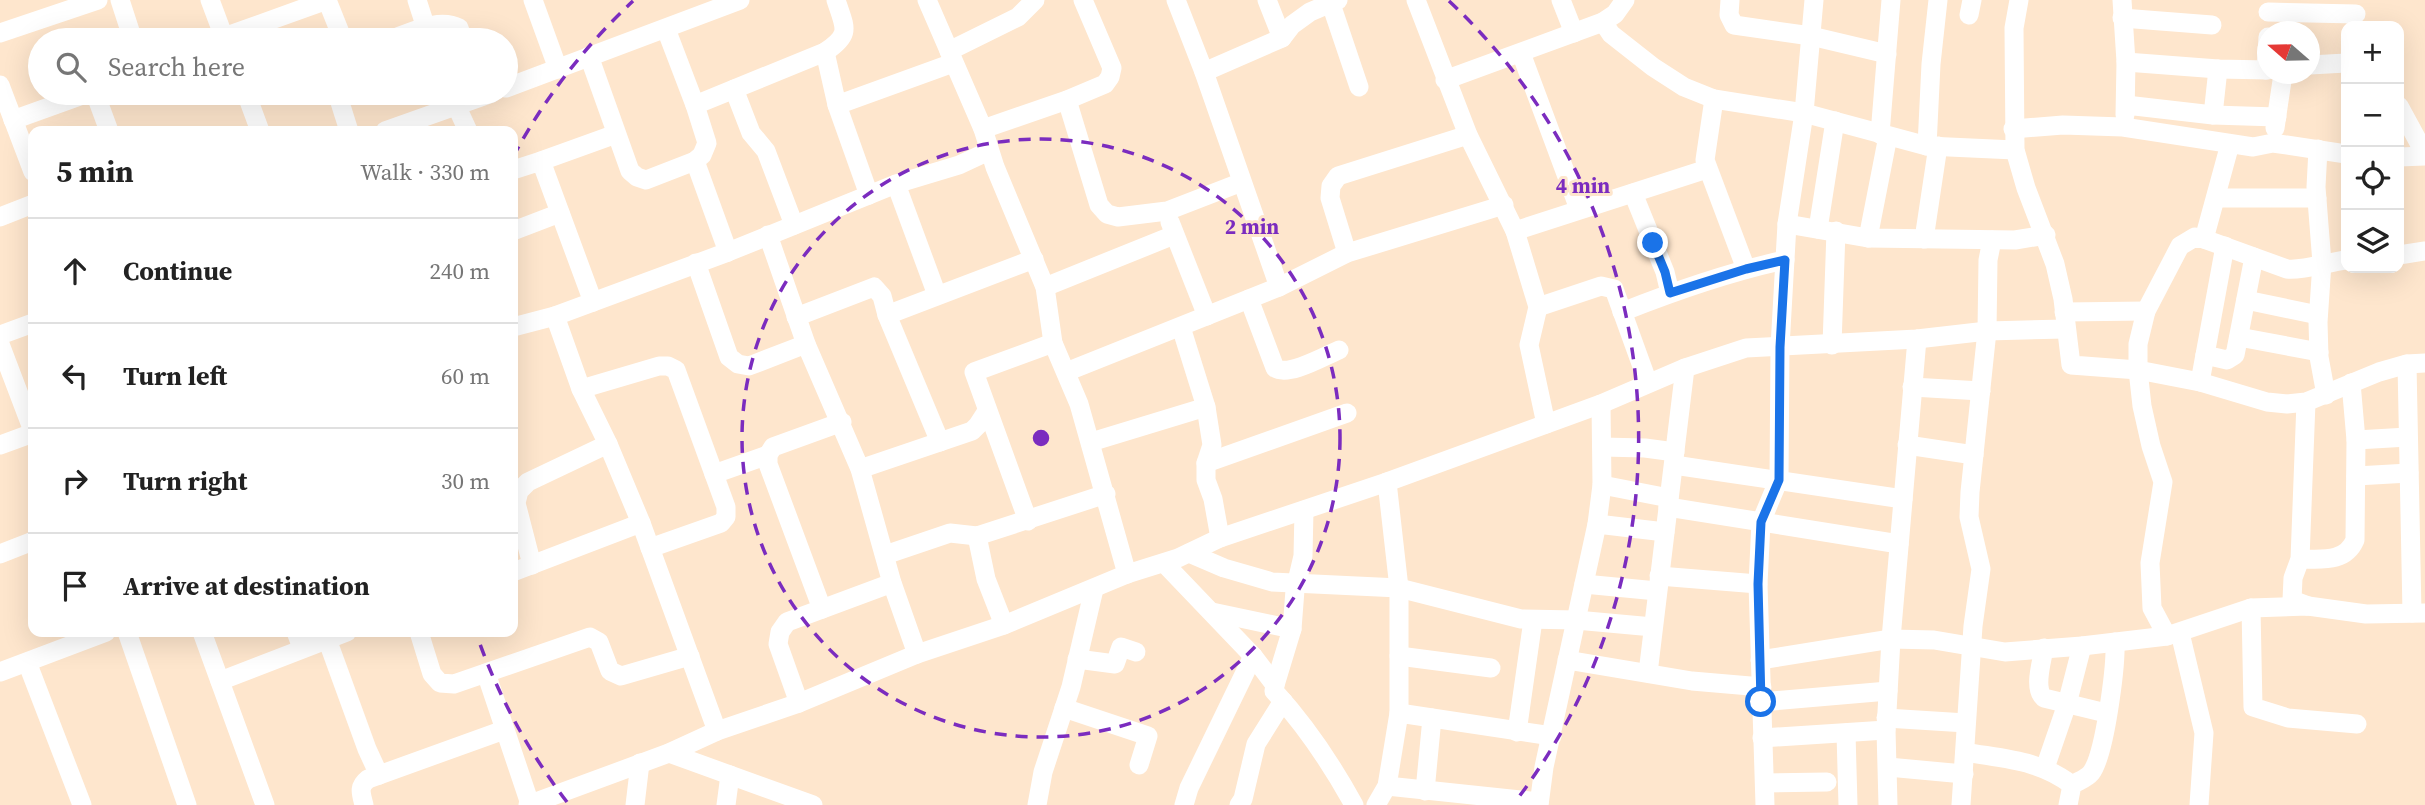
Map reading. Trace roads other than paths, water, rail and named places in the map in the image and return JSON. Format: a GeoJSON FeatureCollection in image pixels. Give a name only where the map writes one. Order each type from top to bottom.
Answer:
{"type":"FeatureCollection","features":[{"type":"Feature","properties":{"kind":"street"},"geometry":{"type":"LineString","coordinates":[[0,33],[98,0]]}},
{"type":"Feature","properties":{"kind":"street"},"geometry":{"type":"LineString","coordinates":[[120,0],[129,28]]}},
{"type":"Feature","properties":{"kind":"street"},"geometry":{"type":"LineString","coordinates":[[210,0],[221,28]]}},
{"type":"Feature","properties":{"kind":"street"},"geometry":{"type":"LineString","coordinates":[[254,28],[327,0],[338,28]]}},
{"type":"Feature","properties":{"kind":"street"},"geometry":{"type":"LineString","coordinates":[[417,0],[426,27]]}},
{"type":"Feature","properties":{"kind":"street"},"geometry":{"type":"LineString","coordinates":[[533,0],[558,69]]}},
{"type":"Feature","properties":{"kind":"street"},"geometry":{"type":"LineString","coordinates":[[518,84],[666,29],[713,5],[740,0]]}},
{"type":"Feature","properties":{"kind":"street"},"geometry":{"type":"LineString","coordinates":[[695,105],[825,52],[841,41],[845,28],[836,0]]}},
{"type":"Feature","properties":{"kind":"street"},"geometry":{"type":"LineString","coordinates":[[928,0],[983,129],[989,152],[1045,287],[1053,343],[1079,404],[1127,574]]}},
{"type":"Feature","properties":{"kind":"street"},"geometry":{"type":"LineString","coordinates":[[983,129],[1105,84],[1112,68],[1083,0]]}},
{"type":"Feature","properties":{"kind":"street"},"geometry":{"type":"LineString","coordinates":[[1176,0],[1279,287]]}},
{"type":"Feature","properties":{"kind":"street"},"geometry":{"type":"LineString","coordinates":[[1267,0],[1282,38]]}},
{"type":"Feature","properties":{"kind":"street"},"geometry":{"type":"LineString","coordinates":[[1416,0],[1468,135],[1515,231],[1538,307],[1529,345],[1546,424]]}},
{"type":"Feature","properties":{"kind":"street"},"geometry":{"type":"LineString","coordinates":[[1561,0],[1574,33]]}},
{"type":"Feature","properties":{"kind":"street"},"geometry":{"type":"LineString","coordinates":[[1445,80],[1603,22],[1615,14],[1625,0]]}},
{"type":"Feature","properties":{"kind":"street"},"geometry":{"type":"LineString","coordinates":[[1730,0],[1729,15],[1734,25],[1811,36],[1887,54]]}},
{"type":"Feature","properties":{"kind":"street"},"geometry":{"type":"LineString","coordinates":[[1765,805],[1758,584],[1761,522],[1779,480],[1780,347],[1787,224],[1804,113],[1814,0]]}},
{"type":"Feature","properties":{"kind":"street"},"geometry":{"type":"LineString","coordinates":[[1868,238],[1884,135],[1891,0]]}},
{"type":"Feature","properties":{"kind":"street"},"geometry":{"type":"LineString","coordinates":[[1924,239],[1932,146],[1931,64],[1938,0]]}},
{"type":"Feature","properties":{"kind":"street"},"geometry":{"type":"LineString","coordinates":[[1760,660],[1891,639],[1934,640],[2005,652],[2082,646],[2174,634],[2251,608],[2308,606],[2366,614],[2419,613],[2408,437],[2416,363],[2351,383],[2305,402],[2267,402],[2200,382],[2138,370],[2071,365],[2055,264],[2026,188],[2015,150],[2014,27],[2019,0]]}},
{"type":"Feature","properties":{"kind":"street"},"geometry":{"type":"LineString","coordinates":[[837,105],[951,57],[1018,17],[1032,1]]}},
{"type":"Feature","properties":{"kind":"street"},"geometry":{"type":"LineString","coordinates":[[1204,72],[1282,38],[1292,25],[1310,12],[1335,2],[1359,87]]}},
{"type":"Feature","properties":{"kind":"street"},"geometry":{"type":"LineString","coordinates":[[2123,127],[2126,62],[2122,9],[2212,25]]}},
{"type":"Feature","properties":{"kind":"street"},"geometry":{"type":"LineString","coordinates":[[2268,20],[2356,14]]}},
{"type":"Feature","properties":{"kind":"street"},"geometry":{"type":"LineString","coordinates":[[1603,22],[1611,34],[1653,67],[1684,87],[1714,99],[1804,113],[1932,146],[2015,150]]}},
{"type":"Feature","properties":{"kind":"street"},"geometry":{"type":"LineString","coordinates":[[423,28],[439,23],[450,23],[459,28]]}},
{"type":"Feature","properties":{"kind":"street"},"geometry":{"type":"LineString","coordinates":[[589,56],[630,171],[646,180],[695,161],[702,155],[707,143],[666,29]]}},
{"type":"Feature","properties":{"kind":"street"},"geometry":{"type":"LineString","coordinates":[[825,52],[837,105],[869,195]]}},
{"type":"Feature","properties":{"kind":"street"},"geometry":{"type":"LineString","coordinates":[[1521,53],[1579,209]]}},
{"type":"Feature","properties":{"kind":"street"},"geometry":{"type":"LineString","coordinates":[[2126,62],[2257,70]]}},
{"type":"Feature","properties":{"kind":"street"},"geometry":{"type":"LineString","coordinates":[[2320,64],[2341,63]]}},
{"type":"Feature","properties":{"kind":"street"},"geometry":{"type":"LineString","coordinates":[[2213,115],[2218,69]]}},
{"type":"Feature","properties":{"kind":"street"},"geometry":{"type":"LineString","coordinates":[[2273,84],[2277,117],[2273,143]]}},
{"type":"Feature","properties":{"kind":"street"},"geometry":{"type":"LineString","coordinates":[[0,85],[28,159]]}},
{"type":"Feature","properties":{"kind":"street"},"geometry":{"type":"LineString","coordinates":[[734,89],[751,133],[766,150],[794,225]]}},
{"type":"Feature","properties":{"kind":"street"},"geometry":{"type":"LineString","coordinates":[[1714,99],[1705,152],[1707,169],[1746,269]]}},
{"type":"Feature","properties":{"kind":"street"},"geometry":{"type":"LineString","coordinates":[[1067,100],[1099,205],[1107,214],[1118,217],[1167,211],[1242,182]]}},
{"type":"Feature","properties":{"kind":"street"},"geometry":{"type":"LineString","coordinates":[[2126,104],[2213,115],[2277,117]]}},
{"type":"Feature","properties":{"kind":"street"},"geometry":{"type":"LineString","coordinates":[[13,120],[55,105]]}},
{"type":"Feature","properties":{"kind":"street"},"geometry":{"type":"LineString","coordinates":[[99,105],[107,126]]}},
{"type":"Feature","properties":{"kind":"street"},"geometry":{"type":"LineString","coordinates":[[250,105],[258,126]]}},
{"type":"Feature","properties":{"kind":"street"},"geometry":{"type":"LineString","coordinates":[[341,105],[348,126]]}},
{"type":"Feature","properties":{"kind":"street"},"geometry":{"type":"LineString","coordinates":[[399,126],[456,106],[465,126]]}},
{"type":"Feature","properties":{"kind":"street"},"geometry":{"type":"LineString","coordinates":[[2404,115],[2425,155],[2404,157]]}},
{"type":"Feature","properties":{"kind":"street"},"geometry":{"type":"LineString","coordinates":[[1832,345],[1827,230],[1835,121]]}},
{"type":"Feature","properties":{"kind":"street"},"geometry":{"type":"LineString","coordinates":[[2013,129],[2063,125],[2123,127],[2253,147],[2273,143],[2341,153]]}},
{"type":"Feature","properties":{"kind":"street"},"geometry":{"type":"LineString","coordinates":[[518,168],[616,134]]}},
{"type":"Feature","properties":{"kind":"street"},"geometry":{"type":"LineString","coordinates":[[1347,253],[1330,198],[1331,186],[1338,176],[1468,135]]}},
{"type":"Feature","properties":{"kind":"street"},"geometry":{"type":"LineString","coordinates":[[2204,239],[2230,144]]}},
{"type":"Feature","properties":{"kind":"street"},"geometry":{"type":"LineString","coordinates":[[2318,149],[2317,198],[2322,263],[2318,315],[2319,352],[2326,395]]}},
{"type":"Feature","properties":{"kind":"street"},"geometry":{"type":"LineString","coordinates":[[518,326],[593,302],[728,252],[896,184],[989,152]]}},
{"type":"Feature","properties":{"kind":"street"},"geometry":{"type":"LineString","coordinates":[[541,161],[593,302]]}},
{"type":"Feature","properties":{"kind":"street"},"geometry":{"type":"LineString","coordinates":[[695,161],[728,252]]}},
{"type":"Feature","properties":{"kind":"street"},"geometry":{"type":"LineString","coordinates":[[1515,231],[1707,169]]}},
{"type":"Feature","properties":{"kind":"street"},"geometry":{"type":"LineString","coordinates":[[896,184],[937,296]]}},
{"type":"Feature","properties":{"kind":"street"},"geometry":{"type":"LineString","coordinates":[[1633,193],[1665,272],[1670,293]]}},
{"type":"Feature","properties":{"kind":"street"},"geometry":{"type":"LineString","coordinates":[[2217,198],[2317,198]]}},
{"type":"Feature","properties":{"kind":"street"},"geometry":{"type":"LineString","coordinates":[[1066,372],[1279,287],[1347,253],[1504,205]]}},
{"type":"Feature","properties":{"kind":"street"},"geometry":{"type":"LineString","coordinates":[[0,217],[28,206]]}},
{"type":"Feature","properties":{"kind":"street"},"geometry":{"type":"LineString","coordinates":[[1167,211],[1207,316]]}},
{"type":"Feature","properties":{"kind":"street"},"geometry":{"type":"LineString","coordinates":[[518,229],[559,213]]}},
{"type":"Feature","properties":{"kind":"street"},"geometry":{"type":"LineString","coordinates":[[1787,224],[1868,238],[2015,240],[2046,235]]}},
{"type":"Feature","properties":{"kind":"street"},"geometry":{"type":"LineString","coordinates":[[1045,287],[1174,234]]}},
{"type":"Feature","properties":{"kind":"street"},"geometry":{"type":"LineString","coordinates":[[768,235],[806,344],[842,422],[860,469],[892,583],[918,654]]}},
{"type":"Feature","properties":{"kind":"street"},"geometry":{"type":"LineString","coordinates":[[2199,805],[2204,733],[2174,634],[2152,608],[2150,563],[2163,482],[2142,406],[2138,370],[2138,344],[2146,311],[2180,246],[2195,237],[2295,270],[2341,261]]}},
{"type":"Feature","properties":{"kind":"street"},"geometry":{"type":"LineString","coordinates":[[1961,805],[1971,646],[1981,569],[1969,517],[1987,331],[1988,260],[1992,240]]}},
{"type":"Feature","properties":{"kind":"street"},"geometry":{"type":"LineString","coordinates":[[2200,382],[2225,246]]}},
{"type":"Feature","properties":{"kind":"street"},"geometry":{"type":"LineString","coordinates":[[2404,254],[2425,251]]}},
{"type":"Feature","properties":{"kind":"street"},"geometry":{"type":"LineString","coordinates":[[2205,355],[2227,360],[2235,355],[2253,257]]}},
{"type":"Feature","properties":{"kind":"street"},"geometry":{"type":"LineString","coordinates":[[887,315],[1034,259]]}},
{"type":"Feature","properties":{"kind":"street"},"geometry":{"type":"LineString","coordinates":[[1622,312],[1670,293],[1746,269],[1785,260]]}},
{"type":"Feature","properties":{"kind":"street"},"geometry":{"type":"LineString","coordinates":[[696,263],[729,357],[738,364],[749,366],[806,344]]}},
{"type":"Feature","properties":{"kind":"street"},"geometry":{"type":"LineString","coordinates":[[1538,307],[1601,286],[1614,289],[1648,383]]}},
{"type":"Feature","properties":{"kind":"street"},"geometry":{"type":"LineString","coordinates":[[796,317],[874,287],[883,296],[887,315],[940,442]]}},
{"type":"Feature","properties":{"kind":"street"},"geometry":{"type":"LineString","coordinates":[[1249,299],[1275,368],[1279,371],[1290,371],[1339,350]]}},
{"type":"Feature","properties":{"kind":"street"},"geometry":{"type":"LineString","coordinates":[[486,673],[529,805],[569,797],[640,763],[669,754],[717,731],[799,702],[918,654],[1004,625],[1127,574],[1189,553],[1220,538],[1387,482],[1601,404],[1685,368],[1746,348],[1916,339],[2146,311]]}},
{"type":"Feature","properties":{"kind":"street"},"geometry":{"type":"LineString","coordinates":[[2213,313],[2242,319],[2319,352]]}},
{"type":"Feature","properties":{"kind":"street"},"geometry":{"type":"LineString","coordinates":[[2242,319],[2318,315]]}},
{"type":"Feature","properties":{"kind":"street"},"geometry":{"type":"LineString","coordinates":[[555,316],[581,390],[608,444],[650,548],[717,731]]}},
{"type":"Feature","properties":{"kind":"street"},"geometry":{"type":"LineString","coordinates":[[0,335],[28,325]]}},
{"type":"Feature","properties":{"kind":"street"},"geometry":{"type":"LineString","coordinates":[[1181,327],[1206,407],[1212,445],[1206,463],[1206,480],[1213,499],[1220,538]]}},
{"type":"Feature","properties":{"kind":"street"},"geometry":{"type":"LineString","coordinates":[[1888,805],[1886,724],[1891,639],[1916,339]]}},
{"type":"Feature","properties":{"kind":"street"},"geometry":{"type":"LineString","coordinates":[[1028,521],[974,372],[1053,343]]}},
{"type":"Feature","properties":{"kind":"street"},"geometry":{"type":"LineString","coordinates":[[0,344],[28,419]]}},
{"type":"Feature","properties":{"kind":"street"},"geometry":{"type":"LineString","coordinates":[[581,390],[659,366],[676,370],[726,508],[726,517],[721,523],[650,548]]}},
{"type":"Feature","properties":{"kind":"street"},"geometry":{"type":"LineString","coordinates":[[1648,673],[1685,368]]}},
{"type":"Feature","properties":{"kind":"street"},"geometry":{"type":"LineString","coordinates":[[2300,559],[2326,559],[2344,555],[2355,540],[2356,440],[2351,383]]}},
{"type":"Feature","properties":{"kind":"street"},"geometry":{"type":"LineString","coordinates":[[1912,387],[1981,391]]}},
{"type":"Feature","properties":{"kind":"street"},"geometry":{"type":"LineString","coordinates":[[2305,402],[2300,559],[2293,578],[2292,600],[2308,606]]}},
{"type":"Feature","properties":{"kind":"street"},"geometry":{"type":"LineString","coordinates":[[1387,786],[1539,804],[1597,524],[1602,485],[1601,404]]}},
{"type":"Feature","properties":{"kind":"street"},"geometry":{"type":"LineString","coordinates":[[1091,442],[1206,407]]}},
{"type":"Feature","properties":{"kind":"street"},"geometry":{"type":"LineString","coordinates":[[860,469],[972,431],[987,411]]}},
{"type":"Feature","properties":{"kind":"street"},"geometry":{"type":"LineString","coordinates":[[1206,463],[1347,413]]}},
{"type":"Feature","properties":{"kind":"street"},"geometry":{"type":"LineString","coordinates":[[822,609],[768,464],[768,455],[773,447],[842,422]]}},
{"type":"Feature","properties":{"kind":"street"},"geometry":{"type":"LineString","coordinates":[[0,445],[28,434]]}},
{"type":"Feature","properties":{"kind":"street"},"geometry":{"type":"LineString","coordinates":[[2356,440],[2408,437]]}},
{"type":"Feature","properties":{"kind":"street"},"geometry":{"type":"LineString","coordinates":[[518,495],[528,482],[608,444]]}},
{"type":"Feature","properties":{"kind":"street"},"geometry":{"type":"LineString","coordinates":[[1907,444],[1974,455]]}},
{"type":"Feature","properties":{"kind":"street"},"geometry":{"type":"LineString","coordinates":[[1602,447],[1636,447],[1779,480],[1903,499]]}},
{"type":"Feature","properties":{"kind":"street"},"geometry":{"type":"LineString","coordinates":[[714,474],[768,455]]}},
{"type":"Feature","properties":{"kind":"street"},"geometry":{"type":"LineString","coordinates":[[2356,476],[2409,473]]}},
{"type":"Feature","properties":{"kind":"street"},"geometry":{"type":"LineString","coordinates":[[1376,805],[1387,786],[1399,713],[1399,589],[1387,482]]}},
{"type":"Feature","properties":{"kind":"street"},"geometry":{"type":"LineString","coordinates":[[1602,485],[1668,503],[1761,522],[1899,544]]}},
{"type":"Feature","properties":{"kind":"street"},"geometry":{"type":"LineString","coordinates":[[885,555],[950,533],[976,536],[1106,494]]}},
{"type":"Feature","properties":{"kind":"street"},"geometry":{"type":"LineString","coordinates":[[1239,805],[1243,799],[1256,744],[1279,693],[1284,650],[1292,629],[1296,585],[1303,556],[1304,510]]}},
{"type":"Feature","properties":{"kind":"street"},"geometry":{"type":"LineString","coordinates":[[518,511],[532,565]]}},
{"type":"Feature","properties":{"kind":"street"},"geometry":{"type":"LineString","coordinates":[[518,570],[640,523]]}},
{"type":"Feature","properties":{"kind":"street"},"geometry":{"type":"LineString","coordinates":[[1597,524],[1665,532]]}},
{"type":"Feature","properties":{"kind":"street"},"geometry":{"type":"LineString","coordinates":[[976,536],[986,579],[1004,625]]}},
{"type":"Feature","properties":{"kind":"street"},"geometry":{"type":"LineString","coordinates":[[0,554],[28,543]]}},
{"type":"Feature","properties":{"kind":"street"},"geometry":{"type":"LineString","coordinates":[[1189,553],[1251,577],[1296,585],[1399,589],[1500,615],[1533,620],[1653,627]]}},
{"type":"Feature","properties":{"kind":"street"},"geometry":{"type":"LineString","coordinates":[[1164,563],[1253,656],[1354,805]]}},
{"type":"Feature","properties":{"kind":"street"},"geometry":{"type":"LineString","coordinates":[[799,702],[778,644],[780,632],[787,622],[892,583]]}},
{"type":"Feature","properties":{"kind":"street"},"geometry":{"type":"LineString","coordinates":[[1584,584],[1758,584]]}},
{"type":"Feature","properties":{"kind":"street"},"geometry":{"type":"LineString","coordinates":[[1037,805],[1043,772],[1064,708],[1094,589]]}},
{"type":"Feature","properties":{"kind":"street"},"geometry":{"type":"LineString","coordinates":[[2251,608],[2253,707],[2288,718],[2357,724]]}},
{"type":"Feature","properties":{"kind":"street"},"geometry":{"type":"LineString","coordinates":[[1212,612],[1292,629]]}},
{"type":"Feature","properties":{"kind":"street"},"geometry":{"type":"LineString","coordinates":[[1517,732],[1533,620]]}},
{"type":"Feature","properties":{"kind":"street"},"geometry":{"type":"LineString","coordinates":[[0,672],[93,637]]}},
{"type":"Feature","properties":{"kind":"street"},"geometry":{"type":"LineString","coordinates":[[129,637],[187,805]]}},
{"type":"Feature","properties":{"kind":"street"},"geometry":{"type":"LineString","coordinates":[[204,637],[265,805]]}},
{"type":"Feature","properties":{"kind":"street"},"geometry":{"type":"LineString","coordinates":[[220,681],[299,640],[333,637]]}},
{"type":"Feature","properties":{"kind":"street"},"geometry":{"type":"LineString","coordinates":[[421,637],[432,674],[440,683],[454,684],[590,637],[599,642],[610,671],[621,676],[690,656]]}},
{"type":"Feature","properties":{"kind":"street"},"geometry":{"type":"LineString","coordinates":[[327,639],[379,775]]}},
{"type":"Feature","properties":{"kind":"street"},"geometry":{"type":"LineString","coordinates":[[2068,805],[2072,785],[2091,773],[2102,744],[2116,657],[2115,642]]}},
{"type":"Feature","properties":{"kind":"street"},"geometry":{"type":"LineString","coordinates":[[2045,768],[2067,704],[2082,646]]}},
{"type":"Feature","properties":{"kind":"street"},"geometry":{"type":"LineString","coordinates":[[1077,659],[1115,664],[1121,647],[1136,652]]}},
{"type":"Feature","properties":{"kind":"street"},"geometry":{"type":"LineString","coordinates":[[2044,648],[2038,688],[2040,695],[2106,713]]}},
{"type":"Feature","properties":{"kind":"street"},"geometry":{"type":"LineString","coordinates":[[1184,805],[1189,788],[1253,656]]}},
{"type":"Feature","properties":{"kind":"street"},"geometry":{"type":"LineString","coordinates":[[1399,656],[1491,668]]}},
{"type":"Feature","properties":{"kind":"street"},"geometry":{"type":"LineString","coordinates":[[1567,660],[1762,694],[1888,691]]}},
{"type":"Feature","properties":{"kind":"street"},"geometry":{"type":"LineString","coordinates":[[27,662],[82,805]]}},
{"type":"Feature","properties":{"kind":"street"},"geometry":{"type":"LineString","coordinates":[[1064,708],[1148,736],[1139,765]]}},
{"type":"Feature","properties":{"kind":"street"},"geometry":{"type":"LineString","coordinates":[[1399,713],[1552,736]]}},
{"type":"Feature","properties":{"kind":"street"},"geometry":{"type":"LineString","coordinates":[[1425,791],[1432,719]]}},
{"type":"Feature","properties":{"kind":"street"},"geometry":{"type":"LineString","coordinates":[[1762,738],[1846,733],[1886,724],[1966,723]]}},
{"type":"Feature","properties":{"kind":"street"},"geometry":{"type":"LineString","coordinates":[[365,805],[360,790],[362,783],[504,730]]}},
{"type":"Feature","properties":{"kind":"street"},"geometry":{"type":"LineString","coordinates":[[1846,733],[1848,805]]}},
{"type":"Feature","properties":{"kind":"street"},"geometry":{"type":"LineString","coordinates":[[1965,752],[2036,764],[2072,785]]}},
{"type":"Feature","properties":{"kind":"street"},"geometry":{"type":"LineString","coordinates":[[669,754],[813,805]]}},
{"type":"Feature","properties":{"kind":"street"},"geometry":{"type":"LineString","coordinates":[[635,805],[640,763]]}},
{"type":"Feature","properties":{"kind":"street"},"geometry":{"type":"LineString","coordinates":[[1888,767],[1964,774]]}},
{"type":"Feature","properties":{"kind":"street"},"geometry":{"type":"LineString","coordinates":[[726,805],[730,775]]}},
{"type":"Feature","properties":{"kind":"street"},"geometry":{"type":"LineString","coordinates":[[1765,783],[1827,782]]}},
{"type":"Feature","properties":{"kind":"street"},"geometry":{"type":"LineString","coordinates":[[1336,805],[1343,786]]}}]}
